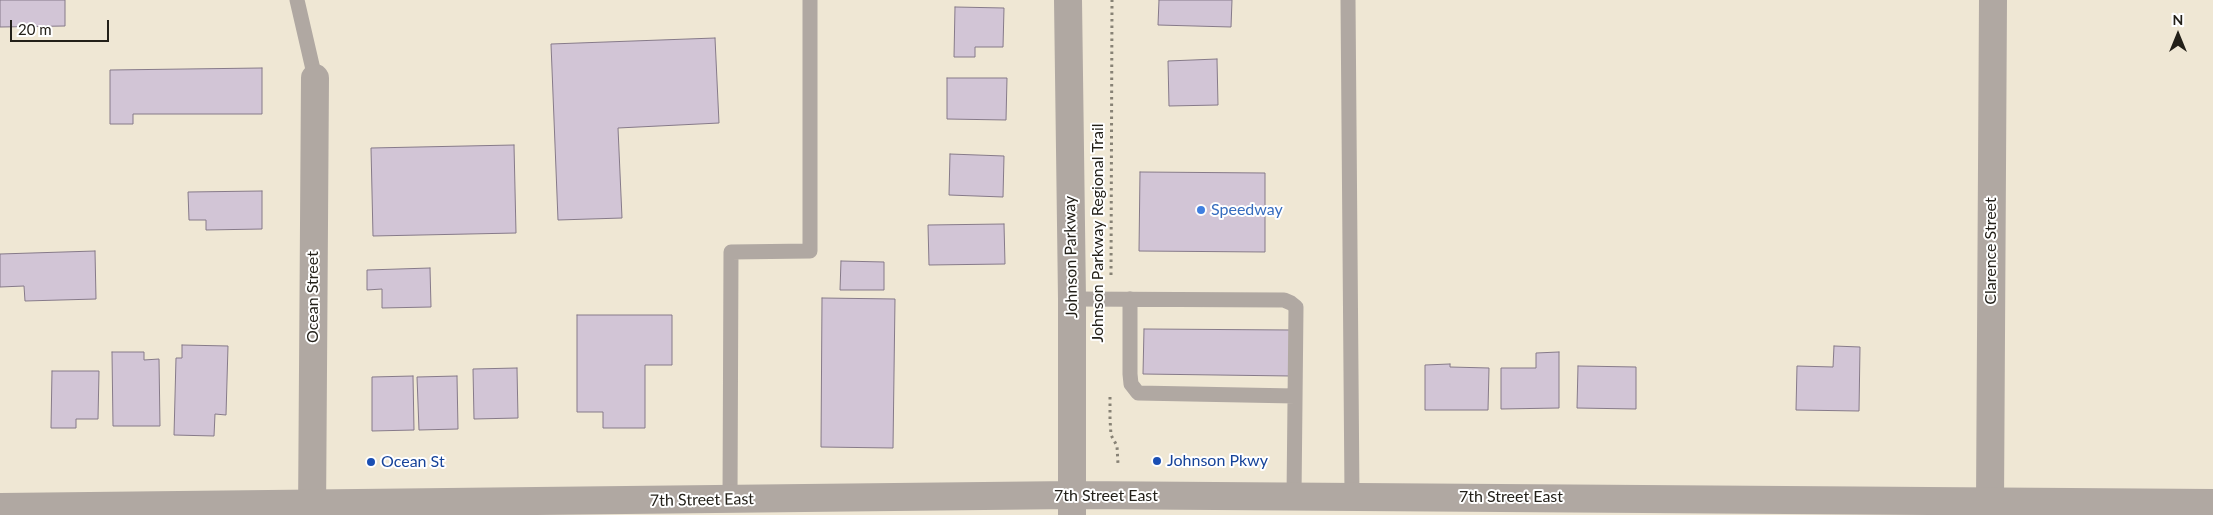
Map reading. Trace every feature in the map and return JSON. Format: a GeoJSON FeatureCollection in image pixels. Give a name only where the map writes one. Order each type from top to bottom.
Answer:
{"type":"FeatureCollection","features":[{"type":"Feature","properties":{"kind":"street","name":"Johnson Parkway"},"geometry":{"type":"LineString","coordinates":[[1068,0],[1072,299],[1072,505]]}},
{"type":"Feature","properties":{"kind":"street","name":"Clarence Street"},"geometry":{"type":"LineString","coordinates":[[1990,503],[1993,0]]}},
{"type":"Feature","properties":{"kind":"street","name":"Ocean Street"},"geometry":{"type":"LineString","coordinates":[[312,509],[315,78]]}},
{"type":"Feature","properties":{"kind":"street","name":"7th Street East"},"geometry":{"type":"LineString","coordinates":[[0,507],[312,509],[655,508],[730,499],[892,506],[1072,505],[1294,496],[1352,496],[1599,506],[2213,503]]}},
{"type":"Feature","properties":{"kind":"lane"},"geometry":{"type":"LineString","coordinates":[[297,0],[315,78]]}},
{"type":"Feature","properties":{"kind":"lane"},"geometry":{"type":"LineString","coordinates":[[730,499],[731,252],[810,251],[810,0]]}},
{"type":"Feature","properties":{"kind":"lane"},"geometry":{"type":"LineString","coordinates":[[1348,0],[1352,496]]}},
{"type":"Feature","properties":{"kind":"lane"},"geometry":{"type":"LineString","coordinates":[[1072,299],[1284,300],[1296,307],[1294,496]]}},
{"type":"Feature","properties":{"kind":"lane"},"geometry":{"type":"LineString","coordinates":[[1130,299],[1130,374],[1131,384],[1138,393],[1295,396]]}},
{"type":"Feature","properties":{"kind":"path","name":"Johnson Parkway Regional Trail"},"geometry":{"type":"LineString","coordinates":[[1111,299],[1112,0]]}},
{"type":"Feature","properties":{"kind":"path"},"geometry":{"type":"LineString","coordinates":[[1110,392],[1110,420],[1112,435],[1117,446],[1118,464]]}},
{"type":"Feature","properties":{"kind":"building"},"geometry":{"type":"Polygon","coordinates":[[[0,0],[65,0],[65,26],[0,27],[0,0]]]}},
{"type":"Feature","properties":{"kind":"building"},"geometry":{"type":"Polygon","coordinates":[[[1159,0],[1232,0],[1231,27],[1158,25],[1159,0]]]}},
{"type":"Feature","properties":{"kind":"building"},"geometry":{"type":"Polygon","coordinates":[[[955,7],[1004,8],[1003,47],[975,47],[975,57],[954,57],[955,7]]]}},
{"type":"Feature","properties":{"kind":"building"},"geometry":{"type":"Polygon","coordinates":[[[715,38],[719,123],[618,128],[622,218],[558,220],[551,44],[715,38]]]}},
{"type":"Feature","properties":{"kind":"building"},"geometry":{"type":"Polygon","coordinates":[[[1217,59],[1218,105],[1169,106],[1168,61],[1217,59]]]}},
{"type":"Feature","properties":{"kind":"building"},"geometry":{"type":"Polygon","coordinates":[[[262,68],[262,114],[133,114],[133,124],[110,124],[110,70],[262,68]]]}},
{"type":"Feature","properties":{"kind":"building"},"geometry":{"type":"Polygon","coordinates":[[[947,78],[1007,78],[1006,120],[947,119],[947,78]]]}},
{"type":"Feature","properties":{"kind":"building"},"geometry":{"type":"Polygon","coordinates":[[[514,145],[516,233],[373,236],[371,148],[514,145]]]}},
{"type":"Feature","properties":{"kind":"building"},"geometry":{"type":"Polygon","coordinates":[[[950,154],[1004,156],[1003,197],[949,195],[950,154]]]}},
{"type":"Feature","properties":{"kind":"building"},"geometry":{"type":"Polygon","coordinates":[[[1140,172],[1265,173],[1265,252],[1139,251],[1140,172]]]}},
{"type":"Feature","properties":{"kind":"building"},"geometry":{"type":"Polygon","coordinates":[[[262,191],[262,229],[206,230],[206,220],[189,220],[188,192],[262,191]]]}},
{"type":"Feature","properties":{"kind":"building"},"geometry":{"type":"Polygon","coordinates":[[[1004,224],[1005,264],[929,265],[928,225],[1004,224]]]}},
{"type":"Feature","properties":{"kind":"building"},"geometry":{"type":"Polygon","coordinates":[[[95,251],[96,299],[25,301],[24,286],[0,287],[0,254],[95,251]]]}},
{"type":"Feature","properties":{"kind":"building"},"geometry":{"type":"Polygon","coordinates":[[[841,261],[884,262],[884,290],[840,290],[841,261]]]}},
{"type":"Feature","properties":{"kind":"building"},"geometry":{"type":"Polygon","coordinates":[[[430,268],[431,307],[382,308],[382,289],[367,290],[367,270],[430,268]]]}},
{"type":"Feature","properties":{"kind":"building"},"geometry":{"type":"Polygon","coordinates":[[[822,298],[895,299],[893,448],[821,447],[822,298]]]}},
{"type":"Feature","properties":{"kind":"building"},"geometry":{"type":"Polygon","coordinates":[[[577,315],[672,315],[672,365],[645,365],[645,428],[603,428],[603,412],[577,412],[577,315]]]}},
{"type":"Feature","properties":{"kind":"building"},"geometry":{"type":"Polygon","coordinates":[[[1144,329],[1291,330],[1291,376],[1143,374],[1144,329]]]}},
{"type":"Feature","properties":{"kind":"building"},"geometry":{"type":"Polygon","coordinates":[[[182,345],[228,346],[226,415],[215,414],[214,436],[174,435],[176,358],[182,358],[182,345]]]}},
{"type":"Feature","properties":{"kind":"building"},"geometry":{"type":"Polygon","coordinates":[[[1834,346],[1860,347],[1859,411],[1796,410],[1797,366],[1833,367],[1834,346]]]}},
{"type":"Feature","properties":{"kind":"building"},"geometry":{"type":"Polygon","coordinates":[[[112,352],[144,352],[144,360],[159,359],[160,426],[113,426],[112,352]]]}},
{"type":"Feature","properties":{"kind":"building"},"geometry":{"type":"Polygon","coordinates":[[[1559,352],[1559,408],[1501,409],[1501,368],[1536,368],[1536,353],[1559,352]]]}},
{"type":"Feature","properties":{"kind":"building"},"geometry":{"type":"Polygon","coordinates":[[[1450,364],[1450,367],[1489,368],[1488,410],[1425,410],[1425,365],[1450,364]]]}},
{"type":"Feature","properties":{"kind":"building"},"geometry":{"type":"Polygon","coordinates":[[[1578,366],[1636,367],[1636,409],[1577,408],[1578,366]]]}},
{"type":"Feature","properties":{"kind":"building"},"geometry":{"type":"Polygon","coordinates":[[[517,368],[518,418],[474,419],[473,369],[517,368]]]}},
{"type":"Feature","properties":{"kind":"building"},"geometry":{"type":"Polygon","coordinates":[[[52,371],[99,371],[98,419],[76,419],[76,428],[51,428],[52,371]]]}},
{"type":"Feature","properties":{"kind":"building"},"geometry":{"type":"Polygon","coordinates":[[[413,376],[414,430],[372,431],[372,377],[413,376]]]}},
{"type":"Feature","properties":{"kind":"building"},"geometry":{"type":"Polygon","coordinates":[[[457,376],[458,429],[419,430],[417,377],[457,376]]]}},
{"type":"Feature","properties":{"kind":"place","name":"Speedway"},"geometry":{"type":"Point","coordinates":[1201,210]}},
{"type":"Feature","properties":{"kind":"place","name":"Johnson Pkwy"},"geometry":{"type":"Point","coordinates":[1157,461]}},
{"type":"Feature","properties":{"kind":"place","name":"Ocean St"},"geometry":{"type":"Point","coordinates":[371,462]}}]}
